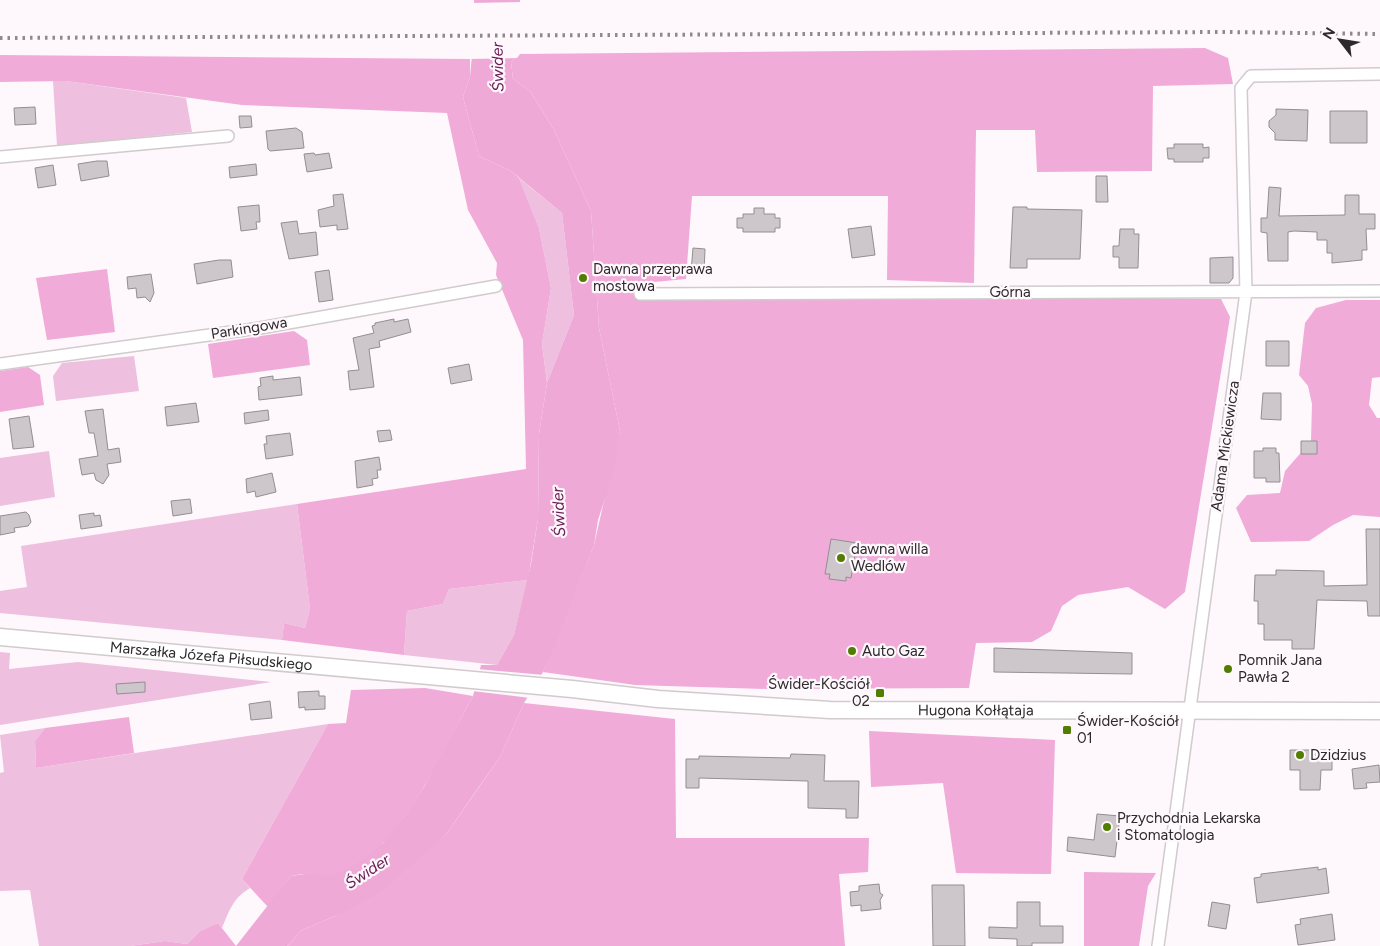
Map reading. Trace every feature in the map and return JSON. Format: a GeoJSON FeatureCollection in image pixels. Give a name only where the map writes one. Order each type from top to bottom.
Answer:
{"type":"FeatureCollection","features":[{"type":"Feature","properties":{"kind":"main road","name":"Marszałka Józefa Piłsudskiego"},"geometry":{"type":"LineString","coordinates":[[0,637],[572,689]]}},
{"type":"Feature","properties":{"kind":"main road","name":"Hugona Kołłątaja"},"geometry":{"type":"LineString","coordinates":[[572,689],[658,699],[830,710],[1380,711]]}},
{"type":"Feature","properties":{"kind":"street","name":"Adama Mickiewicza"},"geometry":{"type":"LineString","coordinates":[[1158,946],[1246,292],[1240,88],[1250,76],[1380,74]]}},
{"type":"Feature","properties":{"kind":"street"},"geometry":{"type":"LineString","coordinates":[[0,157],[228,136]]}},
{"type":"Feature","properties":{"kind":"street","name":"Parkingowa"},"geometry":{"type":"LineString","coordinates":[[0,364],[260,328],[496,286]]}},
{"type":"Feature","properties":{"kind":"street","name":"Górna"},"geometry":{"type":"LineString","coordinates":[[640,294],[1380,291]]}},
{"type":"Feature","properties":{"kind":"shaded area"},"geometry":{"type":"Polygon","coordinates":[[[1205,48],[1228,58],[1233,84],[1153,86],[1152,171],[1037,172],[1035,130],[976,130],[974,283],[887,280],[888,196],[692,196],[686,279],[654,282],[654,299],[1221,299],[1230,317],[1185,592],[1165,609],[1128,587],[1078,595],[1062,606],[1051,631],[1032,642],[976,643],[969,688],[768,689],[635,685],[543,672],[594,545],[620,431],[599,328],[591,211],[554,130],[530,91],[513,79],[511,62],[518,54],[1205,48]]]}},
{"type":"Feature","properties":{"kind":"shaded area"},"geometry":{"type":"Polygon","coordinates":[[[0,55],[470,59],[470,77],[463,97],[479,156],[511,171],[519,178],[539,228],[551,288],[542,344],[547,383],[539,434],[538,519],[528,580],[449,589],[443,604],[407,611],[404,655],[282,640],[284,623],[305,628],[310,609],[297,504],[526,469],[523,340],[496,275],[497,263],[468,210],[447,113],[242,105],[66,81],[0,82],[0,55]]]}},
{"type":"Feature","properties":{"kind":"shaded area"},"geometry":{"type":"Polygon","coordinates":[[[53,81],[66,81],[186,98],[192,132],[57,146],[53,81]]]}},
{"type":"Feature","properties":{"kind":"shaded area"},"geometry":{"type":"Polygon","coordinates":[[[519,178],[562,213],[574,315],[547,383],[542,344],[551,288],[539,228],[519,178]]]}},
{"type":"Feature","properties":{"kind":"shaded area"},"geometry":{"type":"Polygon","coordinates":[[[107,269],[115,332],[47,340],[36,278],[107,269]]]}},
{"type":"Feature","properties":{"kind":"shaded area"},"geometry":{"type":"Polygon","coordinates":[[[1346,300],[1380,300],[1380,377],[1372,378],[1369,405],[1377,418],[1380,418],[1380,517],[1353,515],[1333,525],[1309,541],[1251,542],[1236,508],[1247,495],[1280,493],[1285,471],[1311,441],[1312,404],[1308,386],[1299,375],[1305,323],[1316,308],[1346,300]]]}},
{"type":"Feature","properties":{"kind":"shaded area"},"geometry":{"type":"Polygon","coordinates":[[[294,331],[307,340],[310,365],[213,378],[208,344],[294,331]]]}},
{"type":"Feature","properties":{"kind":"shaded area"},"geometry":{"type":"Polygon","coordinates":[[[134,356],[139,391],[56,401],[53,376],[62,363],[134,356]]]}},
{"type":"Feature","properties":{"kind":"shaded area"},"geometry":{"type":"Polygon","coordinates":[[[28,367],[40,375],[44,405],[0,412],[0,371],[28,367]]]}},
{"type":"Feature","properties":{"kind":"shaded area"},"geometry":{"type":"Polygon","coordinates":[[[49,451],[55,497],[0,506],[0,458],[49,451]]]}},
{"type":"Feature","properties":{"kind":"shaded area"},"geometry":{"type":"Polygon","coordinates":[[[297,504],[310,609],[305,628],[284,623],[282,640],[0,613],[0,591],[27,587],[21,546],[297,504]]]}},
{"type":"Feature","properties":{"kind":"shaded area"},"geometry":{"type":"Polygon","coordinates":[[[528,580],[514,635],[497,665],[404,655],[407,611],[443,604],[449,589],[528,580]]]}},
{"type":"Feature","properties":{"kind":"shaded area"},"geometry":{"type":"Polygon","coordinates":[[[0,652],[10,653],[9,669],[78,662],[271,682],[0,725],[0,652]]]}},
{"type":"Feature","properties":{"kind":"shaded area"},"geometry":{"type":"Polygon","coordinates":[[[425,688],[473,696],[433,772],[398,826],[378,848],[356,866],[333,876],[308,874],[291,876],[268,907],[242,879],[328,724],[346,723],[351,690],[425,688]]]}},
{"type":"Feature","properties":{"kind":"shaded area"},"geometry":{"type":"Polygon","coordinates":[[[524,703],[675,719],[676,838],[869,838],[868,872],[839,874],[845,946],[287,946],[302,930],[335,916],[414,860],[447,833],[500,757],[524,703]]]}},
{"type":"Feature","properties":{"kind":"shaded area"},"geometry":{"type":"Polygon","coordinates":[[[129,717],[134,753],[36,768],[35,741],[45,728],[129,717]]]}},
{"type":"Feature","properties":{"kind":"shaded area"},"geometry":{"type":"Polygon","coordinates":[[[328,724],[242,879],[250,888],[239,896],[229,911],[222,928],[218,923],[200,931],[187,944],[165,941],[130,946],[39,946],[30,890],[0,891],[0,773],[4,772],[0,735],[45,728],[35,741],[36,768],[328,724]]]}},
{"type":"Feature","properties":{"kind":"shaded area"},"geometry":{"type":"Polygon","coordinates":[[[869,731],[1055,740],[1051,874],[956,873],[943,783],[871,787],[869,731]]]}},
{"type":"Feature","properties":{"kind":"shaded area"},"geometry":{"type":"Polygon","coordinates":[[[1084,872],[1156,873],[1148,886],[1139,946],[1084,946],[1084,872]]]}},
{"type":"Feature","properties":{"kind":"shaded area"},"geometry":{"type":"Polygon","coordinates":[[[218,923],[236,946],[130,946],[165,941],[187,944],[200,931],[218,923]]]}},
{"type":"Feature","properties":{"kind":"water","name":"Świder"},"geometry":{"type":"Polygon","coordinates":[[[474,0],[520,0],[518,54],[511,62],[513,79],[530,91],[554,130],[591,211],[599,328],[620,431],[613,474],[598,520],[594,545],[543,672],[524,703],[500,757],[447,833],[381,892],[335,916],[302,930],[287,946],[236,946],[291,876],[312,873],[332,876],[358,863],[383,843],[404,817],[424,787],[473,696],[481,665],[497,665],[514,635],[531,564],[538,519],[539,434],[547,383],[574,315],[562,213],[511,171],[479,156],[463,97],[470,77],[475,21],[474,0]]]}},
{"type":"Feature","properties":{"kind":"pier"},"geometry":{"type":"Polygon","coordinates":[[[523,2],[520,54],[517,58],[468,59],[471,44],[467,40],[467,27],[472,20],[471,3],[523,2]]]}},
{"type":"Feature","properties":{"kind":"pier"},"geometry":{"type":"Polygon","coordinates":[[[477,669],[544,675],[530,698],[472,691],[477,669]]]}},
{"type":"Feature","properties":{"kind":"building"},"geometry":{"type":"Polygon","coordinates":[[[35,107],[36,124],[15,125],[14,108],[35,107]]]}},
{"type":"Feature","properties":{"kind":"building"},"geometry":{"type":"Polygon","coordinates":[[[1276,109],[1308,110],[1307,141],[1275,140],[1275,133],[1269,127],[1269,121],[1276,115],[1276,109]]]}},
{"type":"Feature","properties":{"kind":"building"},"geometry":{"type":"Polygon","coordinates":[[[1330,111],[1367,111],[1367,143],[1330,143],[1330,111]]]}},
{"type":"Feature","properties":{"kind":"building"},"geometry":{"type":"Polygon","coordinates":[[[239,116],[251,116],[252,127],[240,128],[239,116]]]}},
{"type":"Feature","properties":{"kind":"building"},"geometry":{"type":"Polygon","coordinates":[[[296,128],[302,132],[304,148],[270,151],[268,149],[266,131],[296,128]]]}},
{"type":"Feature","properties":{"kind":"building"},"geometry":{"type":"Polygon","coordinates":[[[1174,144],[1203,144],[1203,148],[1209,147],[1209,158],[1203,158],[1203,162],[1174,162],[1174,159],[1168,159],[1167,148],[1174,148],[1174,144]]]}},
{"type":"Feature","properties":{"kind":"building"},"geometry":{"type":"Polygon","coordinates":[[[314,153],[315,155],[329,153],[332,168],[307,172],[304,154],[314,153]]]}},
{"type":"Feature","properties":{"kind":"building"},"geometry":{"type":"Polygon","coordinates":[[[107,161],[109,176],[81,181],[78,164],[107,161]]]}},
{"type":"Feature","properties":{"kind":"building"},"geometry":{"type":"Polygon","coordinates":[[[256,164],[257,175],[230,178],[229,167],[256,164]]]}},
{"type":"Feature","properties":{"kind":"building"},"geometry":{"type":"Polygon","coordinates":[[[53,165],[56,185],[38,188],[35,168],[53,165]]]}},
{"type":"Feature","properties":{"kind":"building"},"geometry":{"type":"Polygon","coordinates":[[[1096,176],[1107,176],[1108,202],[1096,202],[1096,176]]]}},
{"type":"Feature","properties":{"kind":"building"},"geometry":{"type":"Polygon","coordinates":[[[1269,187],[1281,188],[1279,216],[1345,215],[1345,195],[1359,195],[1359,214],[1375,214],[1375,229],[1366,229],[1367,250],[1362,250],[1362,260],[1332,263],[1332,253],[1327,253],[1327,240],[1317,240],[1317,232],[1294,231],[1288,232],[1288,261],[1268,261],[1267,233],[1261,232],[1261,218],[1267,218],[1269,187]]]}},
{"type":"Feature","properties":{"kind":"building"},"geometry":{"type":"Polygon","coordinates":[[[343,194],[348,229],[337,230],[337,225],[320,227],[318,210],[334,206],[333,195],[343,194]]]}},
{"type":"Feature","properties":{"kind":"building"},"geometry":{"type":"Polygon","coordinates":[[[259,205],[260,222],[256,222],[257,229],[241,231],[238,207],[259,205]]]}},
{"type":"Feature","properties":{"kind":"building"},"geometry":{"type":"Polygon","coordinates":[[[1013,207],[1082,210],[1080,259],[1027,259],[1027,268],[1010,268],[1013,207]]]}},
{"type":"Feature","properties":{"kind":"building"},"geometry":{"type":"Polygon","coordinates":[[[754,208],[764,208],[764,214],[775,214],[775,218],[780,218],[780,228],[775,228],[775,232],[743,232],[743,228],[737,228],[737,218],[743,218],[743,214],[754,214],[754,208]]]}},
{"type":"Feature","properties":{"kind":"building"},"geometry":{"type":"Polygon","coordinates":[[[297,221],[299,234],[316,232],[318,255],[289,259],[281,223],[297,221]]]}},
{"type":"Feature","properties":{"kind":"building"},"geometry":{"type":"Polygon","coordinates":[[[871,226],[875,255],[852,258],[848,229],[871,226]]]}},
{"type":"Feature","properties":{"kind":"building"},"geometry":{"type":"Polygon","coordinates":[[[1120,229],[1134,229],[1134,234],[1139,234],[1138,268],[1119,268],[1119,257],[1113,257],[1113,246],[1119,246],[1120,229]]]}},
{"type":"Feature","properties":{"kind":"building"},"geometry":{"type":"Polygon","coordinates":[[[693,248],[705,249],[704,273],[691,272],[693,248]]]}},
{"type":"Feature","properties":{"kind":"building"},"geometry":{"type":"Polygon","coordinates":[[[1233,257],[1233,278],[1229,283],[1210,283],[1210,258],[1233,257]]]}},
{"type":"Feature","properties":{"kind":"building"},"geometry":{"type":"Polygon","coordinates":[[[231,260],[233,277],[197,284],[194,264],[231,260]]]}},
{"type":"Feature","properties":{"kind":"building"},"geometry":{"type":"Polygon","coordinates":[[[329,270],[333,300],[319,302],[315,272],[329,270]]]}},
{"type":"Feature","properties":{"kind":"building"},"geometry":{"type":"Polygon","coordinates":[[[151,274],[154,293],[150,302],[145,297],[137,298],[136,288],[128,289],[127,277],[151,274]]]}},
{"type":"Feature","properties":{"kind":"building"},"geometry":{"type":"Polygon","coordinates":[[[394,319],[394,322],[408,319],[411,332],[379,341],[380,347],[369,349],[374,387],[350,390],[348,371],[359,370],[353,338],[374,333],[372,326],[375,323],[394,319]]]}},
{"type":"Feature","properties":{"kind":"building"},"geometry":{"type":"Polygon","coordinates":[[[1266,341],[1289,341],[1289,366],[1266,366],[1266,341]]]}},
{"type":"Feature","properties":{"kind":"building"},"geometry":{"type":"Polygon","coordinates":[[[469,364],[472,380],[451,384],[448,368],[469,364]]]}},
{"type":"Feature","properties":{"kind":"building"},"geometry":{"type":"Polygon","coordinates":[[[273,376],[273,380],[300,377],[302,395],[259,400],[258,387],[261,386],[260,378],[273,376]]]}},
{"type":"Feature","properties":{"kind":"building"},"geometry":{"type":"Polygon","coordinates":[[[1263,393],[1281,393],[1281,420],[1261,419],[1263,393]]]}},
{"type":"Feature","properties":{"kind":"building"},"geometry":{"type":"Polygon","coordinates":[[[196,403],[199,422],[167,426],[165,407],[196,403]]]}},
{"type":"Feature","properties":{"kind":"building"},"geometry":{"type":"Polygon","coordinates":[[[103,409],[108,450],[119,448],[121,462],[107,464],[109,475],[103,484],[96,480],[94,473],[82,475],[79,459],[98,456],[94,433],[89,433],[85,411],[103,409]]]}},
{"type":"Feature","properties":{"kind":"building"},"geometry":{"type":"Polygon","coordinates":[[[268,410],[269,420],[245,424],[244,413],[268,410]]]}},
{"type":"Feature","properties":{"kind":"building"},"geometry":{"type":"Polygon","coordinates":[[[29,416],[34,447],[13,449],[9,419],[29,416]]]}},
{"type":"Feature","properties":{"kind":"building"},"geometry":{"type":"Polygon","coordinates":[[[390,430],[392,440],[379,442],[377,431],[390,430]]]}},
{"type":"Feature","properties":{"kind":"building"},"geometry":{"type":"Polygon","coordinates":[[[290,433],[293,455],[266,459],[264,444],[267,444],[266,436],[290,433]]]}},
{"type":"Feature","properties":{"kind":"building"},"geometry":{"type":"Polygon","coordinates":[[[1301,441],[1317,441],[1317,454],[1301,454],[1301,441]]]}},
{"type":"Feature","properties":{"kind":"building"},"geometry":{"type":"Polygon","coordinates":[[[1263,448],[1276,448],[1276,453],[1279,453],[1280,482],[1266,482],[1266,478],[1254,478],[1254,451],[1263,451],[1263,448]]]}},
{"type":"Feature","properties":{"kind":"building"},"geometry":{"type":"Polygon","coordinates":[[[379,457],[381,470],[377,470],[378,478],[372,479],[373,485],[357,488],[355,461],[379,457]]]}},
{"type":"Feature","properties":{"kind":"building"},"geometry":{"type":"Polygon","coordinates":[[[272,473],[276,492],[256,497],[255,491],[247,493],[246,479],[272,473]]]}},
{"type":"Feature","properties":{"kind":"building"},"geometry":{"type":"Polygon","coordinates":[[[190,499],[192,513],[173,516],[171,501],[190,499]]]}},
{"type":"Feature","properties":{"kind":"building"},"geometry":{"type":"Polygon","coordinates":[[[26,512],[31,522],[28,526],[14,528],[15,532],[0,535],[0,516],[26,512]]]}},
{"type":"Feature","properties":{"kind":"building"},"geometry":{"type":"Polygon","coordinates":[[[94,513],[94,516],[100,515],[102,526],[81,529],[79,515],[94,513]]]}},
{"type":"Feature","properties":{"kind":"building"},"geometry":{"type":"Polygon","coordinates":[[[1366,529],[1380,529],[1380,616],[1368,616],[1367,601],[1317,600],[1314,649],[1292,649],[1292,640],[1264,640],[1264,624],[1258,624],[1258,601],[1254,601],[1255,575],[1276,575],[1276,570],[1324,571],[1324,586],[1367,585],[1366,529]]]}},
{"type":"Feature","properties":{"kind":"building","name":"dawna willa Wedlów"},"geometry":{"type":"Polygon","coordinates":[[[831,539],[857,543],[851,578],[846,577],[846,581],[829,579],[830,574],[825,574],[831,539]]]}},
{"type":"Feature","properties":{"kind":"building"},"geometry":{"type":"Polygon","coordinates":[[[994,648],[1132,653],[1132,674],[994,672],[994,648]]]}},
{"type":"Feature","properties":{"kind":"building"},"geometry":{"type":"Polygon","coordinates":[[[145,682],[145,692],[117,694],[116,684],[145,682]]]}},
{"type":"Feature","properties":{"kind":"building"},"geometry":{"type":"Polygon","coordinates":[[[319,691],[319,696],[325,696],[325,709],[305,710],[305,707],[299,708],[298,692],[319,691]]]}},
{"type":"Feature","properties":{"kind":"building"},"geometry":{"type":"Polygon","coordinates":[[[270,701],[272,718],[251,720],[249,704],[270,701]]]}},
{"type":"Feature","properties":{"kind":"building"},"geometry":{"type":"Polygon","coordinates":[[[1290,750],[1332,750],[1332,770],[1321,770],[1320,790],[1300,790],[1300,770],[1290,770],[1290,750]]]}},
{"type":"Feature","properties":{"kind":"building"},"geometry":{"type":"Polygon","coordinates":[[[791,754],[825,755],[824,781],[859,781],[858,818],[846,818],[846,809],[808,808],[808,781],[699,778],[699,788],[686,788],[686,759],[699,759],[699,756],[790,758],[791,754]]]}},
{"type":"Feature","properties":{"kind":"building"},"geometry":{"type":"Polygon","coordinates":[[[1379,765],[1380,782],[1366,783],[1367,788],[1354,789],[1352,769],[1379,765]]]}},
{"type":"Feature","properties":{"kind":"building","name":"Przychodnia Lekarska i Stomatologia"},"geometry":{"type":"Polygon","coordinates":[[[1097,814],[1120,816],[1115,857],[1067,851],[1068,837],[1094,840],[1097,814]]]}},
{"type":"Feature","properties":{"kind":"building"},"geometry":{"type":"Polygon","coordinates":[[[1318,867],[1318,870],[1326,868],[1329,893],[1257,903],[1254,878],[1261,877],[1261,874],[1318,867]]]}},
{"type":"Feature","properties":{"kind":"building"},"geometry":{"type":"Polygon","coordinates":[[[879,884],[880,893],[883,895],[880,900],[881,909],[861,911],[861,905],[851,906],[850,892],[859,891],[859,886],[879,884]]]}},
{"type":"Feature","properties":{"kind":"building"},"geometry":{"type":"Polygon","coordinates":[[[932,885],[964,885],[965,946],[933,946],[932,885]]]}},
{"type":"Feature","properties":{"kind":"building"},"geometry":{"type":"Polygon","coordinates":[[[1017,902],[1040,902],[1040,926],[1063,926],[1063,943],[1032,943],[1032,946],[1017,946],[1017,939],[989,938],[989,927],[1017,928],[1017,902]]]}},
{"type":"Feature","properties":{"kind":"building"},"geometry":{"type":"Polygon","coordinates":[[[1212,902],[1230,905],[1226,929],[1208,926],[1212,902]]]}},
{"type":"Feature","properties":{"kind":"building"},"geometry":{"type":"Polygon","coordinates":[[[1332,914],[1335,940],[1298,945],[1295,925],[1301,924],[1300,919],[1332,914]]]}},
{"type":"Feature","properties":{"kind":"railway"},"geometry":{"type":"LineString","coordinates":[[0,38],[1224,32],[1380,34]]}},
{"type":"Feature","properties":{"kind":"place","name":"Dawna przeprawa mostowa"},"geometry":{"type":"Point","coordinates":[583,278]}},
{"type":"Feature","properties":{"kind":"place","name":"dawna willa Wedlów"},"geometry":{"type":"Point","coordinates":[841,558]}},
{"type":"Feature","properties":{"kind":"place","name":"Auto Gaz"},"geometry":{"type":"Point","coordinates":[852,651]}},
{"type":"Feature","properties":{"kind":"place","name":"Pomnik Jana Pawła 2"},"geometry":{"type":"Point","coordinates":[1228,669]}},
{"type":"Feature","properties":{"kind":"place","name":"Świder-Kościół 02"},"geometry":{"type":"Point","coordinates":[880,693]}},
{"type":"Feature","properties":{"kind":"place","name":"Świder-Kościół 01"},"geometry":{"type":"Point","coordinates":[1067,730]}},
{"type":"Feature","properties":{"kind":"place","name":"Dzidzius"},"geometry":{"type":"Point","coordinates":[1300,755]}},
{"type":"Feature","properties":{"kind":"place","name":"Przychodnia Lekarska i Stomatologia"},"geometry":{"type":"Point","coordinates":[1107,827]}}]}
